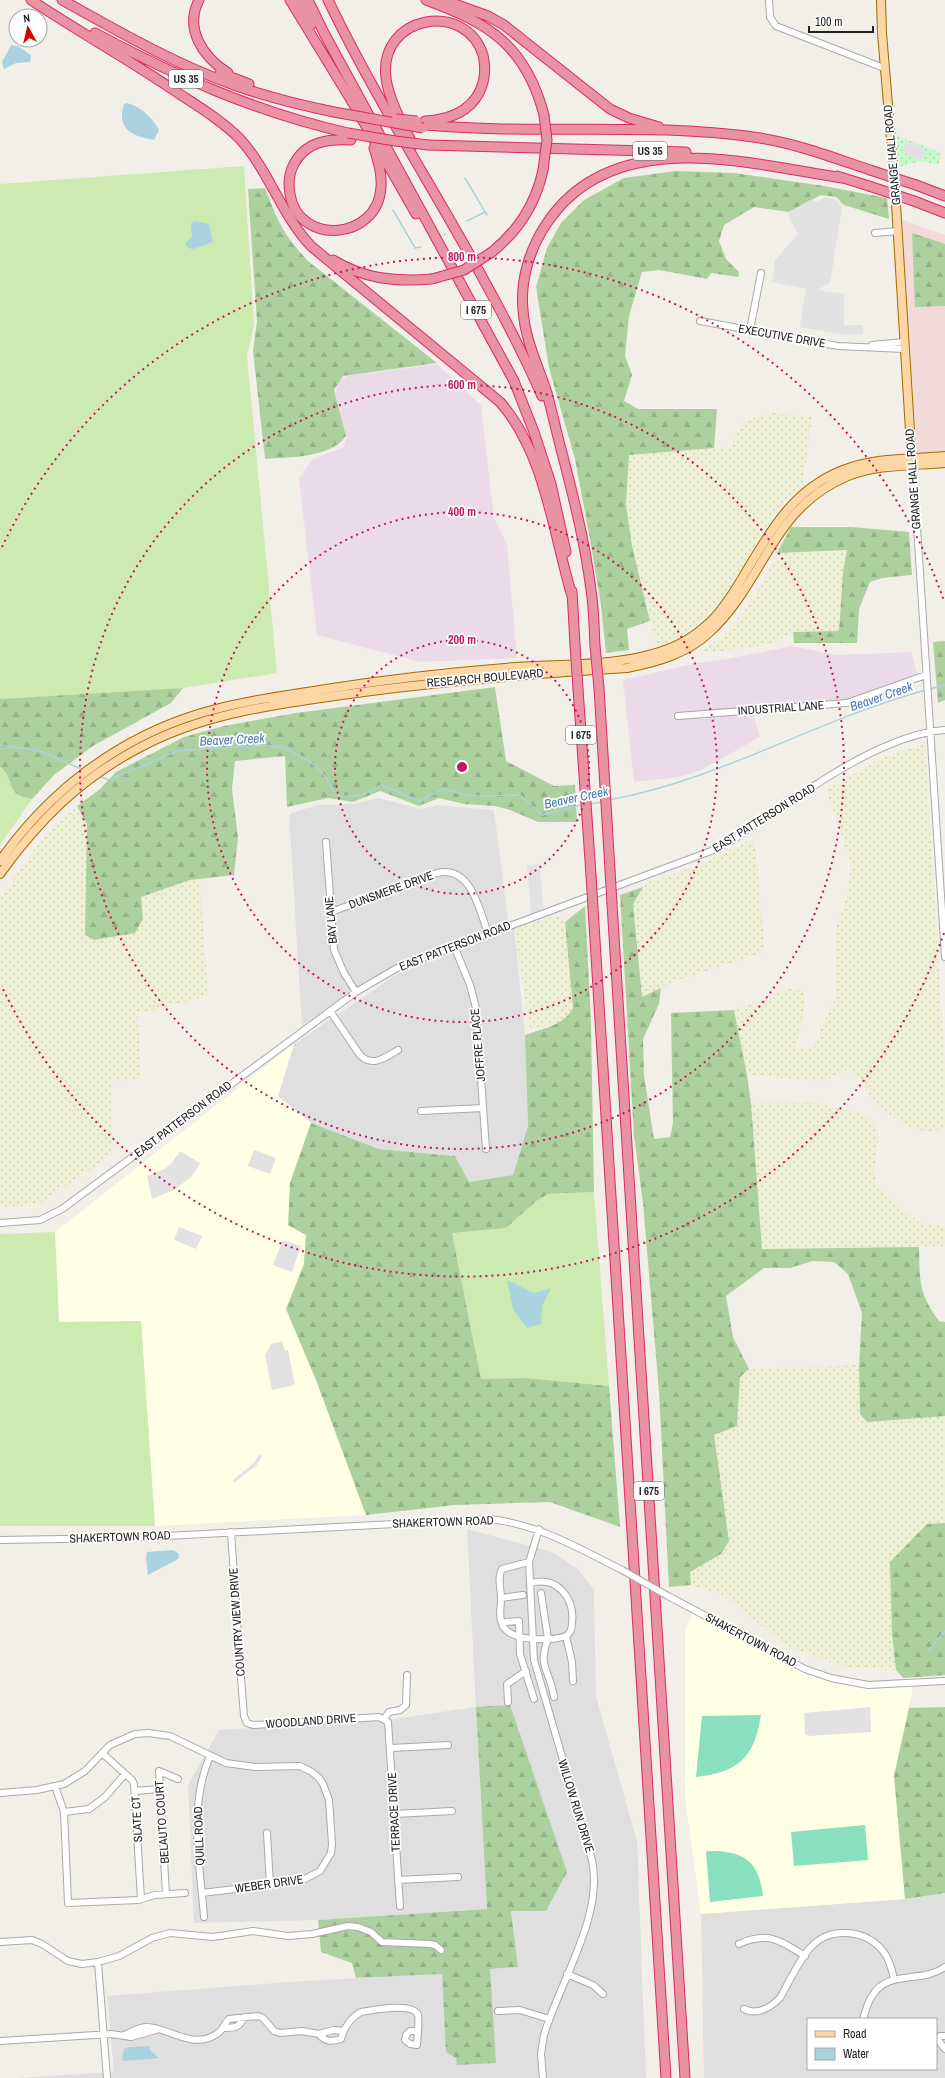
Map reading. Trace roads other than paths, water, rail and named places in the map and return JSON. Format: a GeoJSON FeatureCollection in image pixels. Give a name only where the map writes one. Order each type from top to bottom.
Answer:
{"type":"FeatureCollection","features":[{"type":"Feature","properties":{"kind":"highway","name":"US 35"},"geometry":{"type":"LineString","coordinates":[[32,0],[150,62],[199,85],[280,115],[350,136],[428,145],[700,153],[771,162],[842,178],[914,201],[945,213]]}},
{"type":"Feature","properties":{"kind":"highway"},"geometry":{"type":"LineString","coordinates":[[32,0],[127,59],[226,126],[240,139],[254,158],[291,219],[303,237],[316,251],[489,391],[513,419],[526,441],[536,464],[572,596]]}},
{"type":"Feature","properties":{"kind":"highway","name":"US 35"},"geometry":{"type":"LineString","coordinates":[[62,0],[144,46],[233,85],[286,102],[419,124],[486,132],[695,136],[782,147],[840,160],[916,184],[945,196]]}},
{"type":"Feature","properties":{"kind":"highway"},"geometry":{"type":"LineString","coordinates":[[62,0],[195,63],[239,80],[334,110],[419,124],[469,128],[714,133],[760,138],[794,145],[840,160]]}},
{"type":"Feature","properties":{"kind":"highway"},"geometry":{"type":"LineString","coordinates":[[199,0],[194,15],[194,24],[199,45],[214,63],[239,80]]}},
{"type":"Feature","properties":{"kind":"highway"},"geometry":{"type":"LineString","coordinates":[[290,0],[354,105],[460,291],[492,337]]}},
{"type":"Feature","properties":{"kind":"highway"},"geometry":{"type":"LineString","coordinates":[[299,0],[336,77]]}},
{"type":"Feature","properties":{"kind":"highway","name":"I 675"},"geometry":{"type":"LineString","coordinates":[[308,0],[324,33],[492,337],[514,381],[534,432],[551,484],[569,568],[586,820],[594,908],[666,2078]]}},
{"type":"Feature","properties":{"kind":"highway","name":"I 675"},"geometry":{"type":"LineString","coordinates":[[328,0],[352,49],[522,352],[544,401],[560,446],[584,546],[591,590],[599,688],[685,2078]]}},
{"type":"Feature","properties":{"kind":"highway"},"geometry":{"type":"LineString","coordinates":[[291,219],[304,236],[317,248],[337,262],[353,270],[391,280],[432,279],[464,270],[492,252],[509,236],[524,216],[537,192],[543,170],[547,140],[544,115],[528,73],[505,42],[488,28],[469,17],[426,0]]}},
{"type":"Feature","properties":{"kind":"highway"},"geometry":{"type":"LineString","coordinates":[[444,0],[488,16],[504,25],[598,101],[616,112],[642,123],[674,131]]}},
{"type":"Feature","properties":{"kind":"highway"},"geometry":{"type":"LineString","coordinates":[[419,124],[444,118],[463,110],[474,101],[481,88],[485,66],[479,46],[470,33],[452,22],[430,19],[408,27],[397,36],[390,47],[385,69],[387,85],[392,100],[441,206]]}},
{"type":"Feature","properties":{"kind":"highway"},"geometry":{"type":"LineString","coordinates":[[350,136],[313,144],[302,153],[291,170],[289,189],[293,204],[304,219],[316,227],[336,231],[356,226],[372,212],[379,199],[381,178],[378,161],[354,105]]}},
{"type":"Feature","properties":{"kind":"highway"},"geometry":{"type":"LineString","coordinates":[[560,446],[547,393],[527,335],[523,297],[526,272],[536,241],[550,218],[570,196],[587,183],[612,171],[645,162],[671,158],[693,158],[752,163],[842,178]]}},
{"type":"Feature","properties":{"kind":"main road","name":"GRANGE HALL ROAD"},"geometry":{"type":"LineString","coordinates":[[881,0],[884,68],[898,231],[912,462]]}},
{"type":"Feature","properties":{"kind":"main road","name":"RESEARCH BOULEVARD"},"geometry":{"type":"LineString","coordinates":[[0,874],[37,827],[60,802],[78,788],[109,766],[140,747],[178,730],[220,716],[289,703],[430,683],[627,668],[656,662],[678,653],[709,633],[728,615],[783,526],[808,500],[827,487],[863,472],[945,456]]}},
{"type":"Feature","properties":{"kind":"main road","name":"RESEARCH BOULEVARD"},"geometry":{"type":"LineString","coordinates":[[0,861],[16,838],[43,807],[100,761],[130,743],[166,726],[198,714],[234,704],[394,679],[514,667],[625,660],[652,654],[679,644],[711,622],[727,602],[778,520],[794,502],[831,475],[868,462],[945,463]]}},
{"type":"Feature","properties":{"kind":"street"},"geometry":{"type":"LineString","coordinates":[[769,0],[770,17],[776,26],[884,68]]}},
{"type":"Feature","properties":{"kind":"street"},"geometry":{"type":"LineString","coordinates":[[875,233],[898,231]]}},
{"type":"Feature","properties":{"kind":"street"},"geometry":{"type":"LineString","coordinates":[[750,330],[761,273]]}},
{"type":"Feature","properties":{"kind":"street","name":"EXECUTIVE DRIVE"},"geometry":{"type":"LineString","coordinates":[[700,321],[838,346],[865,348],[905,346]]}},
{"type":"Feature","properties":{"kind":"street","name":"GRANGE HALL ROAD"},"geometry":{"type":"LineString","coordinates":[[912,462],[943,903],[945,957]]}},
{"type":"Feature","properties":{"kind":"street","name":"INDUSTRIAL LANE"},"geometry":{"type":"LineString","coordinates":[[678,716],[834,705],[860,699],[926,675]]}},
{"type":"Feature","properties":{"kind":"street","name":"EAST PATTERSON ROAD"},"geometry":{"type":"LineString","coordinates":[[0,1223],[40,1220],[62,1209],[356,992],[396,968],[711,851],[731,841],[845,767],[881,749],[930,731],[945,730]]}},
{"type":"Feature","properties":{"kind":"street","name":"BAY LANE"},"geometry":{"type":"LineString","coordinates":[[326,842],[336,955],[356,992]]}},
{"type":"Feature","properties":{"kind":"street","name":"DUNSMERE DRIVE"},"geometry":{"type":"LineString","coordinates":[[331,912],[430,875],[448,872],[458,874],[467,882],[488,933]]}},
{"type":"Feature","properties":{"kind":"street","name":"JOFFRE PLACE"},"geometry":{"type":"LineString","coordinates":[[454,946],[470,985],[476,1008],[486,1149]]}},
{"type":"Feature","properties":{"kind":"street"},"geometry":{"type":"LineString","coordinates":[[330,1011],[365,1059],[379,1061],[398,1050]]}},
{"type":"Feature","properties":{"kind":"street"},"geometry":{"type":"LineString","coordinates":[[420,1111],[483,1108]]}},
{"type":"Feature","properties":{"kind":"street","name":"SHAKERTOWN ROAD"},"geometry":{"type":"LineString","coordinates":[[0,1540],[129,1538],[483,1519],[512,1522],[539,1529],[622,1570],[805,1669],[831,1678],[868,1685],[945,1681]]}},
{"type":"Feature","properties":{"kind":"street","name":"WILLOW RUN DRIVE"},"geometry":{"type":"LineString","coordinates":[[539,1529],[529,1562],[531,1582],[532,1639],[537,1677],[590,1853],[595,1878],[591,1911],[549,2019],[541,2048],[543,2078]]}},
{"type":"Feature","properties":{"kind":"street","name":"COUNTRY VIEW DRIVE"},"geometry":{"type":"LineString","coordinates":[[231,1532],[244,1712]]}},
{"type":"Feature","properties":{"kind":"street"},"geometry":{"type":"LineString","coordinates":[[529,1562],[502,1569],[499,1574],[501,1598],[500,1618],[503,1627],[520,1637],[532,1639],[548,1639],[566,1636],[570,1632],[573,1621],[571,1605],[566,1594],[558,1586],[544,1582],[531,1582]]}},
{"type":"Feature","properties":{"kind":"street"},"geometry":{"type":"LineString","coordinates":[[541,1593],[548,1639],[543,1654],[544,1668],[550,1680],[554,1697]]}},
{"type":"Feature","properties":{"kind":"street"},"geometry":{"type":"LineString","coordinates":[[501,1598],[523,1595]]}},
{"type":"Feature","properties":{"kind":"street"},"geometry":{"type":"LineString","coordinates":[[506,1622],[518,1621],[520,1654],[534,1699]]}},
{"type":"Feature","properties":{"kind":"street"},"geometry":{"type":"LineString","coordinates":[[566,1636],[572,1662],[573,1681]]}},
{"type":"Feature","properties":{"kind":"street"},"geometry":{"type":"LineString","coordinates":[[508,1702],[507,1684],[526,1671]]}},
{"type":"Feature","properties":{"kind":"street"},"geometry":{"type":"LineString","coordinates":[[385,1719],[389,1712],[400,1710],[406,1705],[407,1675]]}},
{"type":"Feature","properties":{"kind":"street","name":"WOODLAND DRIVE"},"geometry":{"type":"LineString","coordinates":[[244,1712],[245,1720],[249,1724],[253,1725],[373,1718],[385,1719]]}},
{"type":"Feature","properties":{"kind":"street","name":"TERRACE DRIVE"},"geometry":{"type":"LineString","coordinates":[[385,1719],[389,1725],[391,1748],[400,1906]]}},
{"type":"Feature","properties":{"kind":"street","name":"WEBER DRIVE"},"geometry":{"type":"LineString","coordinates":[[0,1793],[37,1790],[55,1786],[76,1778],[85,1771],[110,1745],[135,1734],[158,1733],[170,1736],[226,1763],[242,1766],[300,1766],[319,1778],[329,1800],[332,1844],[331,1853],[320,1871],[300,1881],[202,1893]]}},
{"type":"Feature","properties":{"kind":"street"},"geometry":{"type":"LineString","coordinates":[[391,1748],[448,1744]]}},
{"type":"Feature","properties":{"kind":"street","name":"SLATE CT"},"geometry":{"type":"LineString","coordinates":[[102,1753],[132,1780],[135,1791],[141,1899]]}},
{"type":"Feature","properties":{"kind":"street","name":"QUILL ROAD"},"geometry":{"type":"LineString","coordinates":[[204,1918],[197,1804],[202,1775],[210,1756]]}},
{"type":"Feature","properties":{"kind":"street","name":"BELAUTO COURT"},"geometry":{"type":"LineString","coordinates":[[166,1894],[159,1771],[178,1779]]}},
{"type":"Feature","properties":{"kind":"street"},"geometry":{"type":"LineString","coordinates":[[64,1812],[90,1809],[105,1797],[125,1774]]}},
{"type":"Feature","properties":{"kind":"street"},"geometry":{"type":"LineString","coordinates":[[55,1786],[64,1812],[68,1903],[141,1899],[166,1894],[185,1893]]}},
{"type":"Feature","properties":{"kind":"street"},"geometry":{"type":"LineString","coordinates":[[135,1791],[160,1789]]}},
{"type":"Feature","properties":{"kind":"street"},"geometry":{"type":"LineString","coordinates":[[394,1814],[452,1811]]}},
{"type":"Feature","properties":{"kind":"street"},"geometry":{"type":"LineString","coordinates":[[267,1833],[270,1885]]}},
{"type":"Feature","properties":{"kind":"street"},"geometry":{"type":"LineString","coordinates":[[398,1880],[458,1877]]}},
{"type":"Feature","properties":{"kind":"street"},"geometry":{"type":"LineString","coordinates":[[0,1942],[32,1940],[42,1944],[68,1961],[82,1964],[98,1962],[120,1956],[152,1938],[170,1933],[213,1937],[253,1931],[288,1936],[312,1934],[348,1926],[364,1929],[382,1942],[430,1944],[435,1945],[441,1950]]}},
{"type":"Feature","properties":{"kind":"street"},"geometry":{"type":"LineString","coordinates":[[744,2009],[756,2012],[774,2004],[815,1943],[828,1936],[843,1933],[858,1935],[872,1941],[882,1950],[890,1963],[894,1979]]}},
{"type":"Feature","properties":{"kind":"street"},"geometry":{"type":"LineString","coordinates":[[739,1944],[751,1939],[773,1938],[805,1956]]}},
{"type":"Feature","properties":{"kind":"street"},"geometry":{"type":"LineString","coordinates":[[98,1962],[107,2078]]}},
{"type":"Feature","properties":{"kind":"street"},"geometry":{"type":"LineString","coordinates":[[863,2018],[868,2002],[883,1984],[894,1979],[929,1975],[945,1967]]}},
{"type":"Feature","properties":{"kind":"street"},"geometry":{"type":"LineString","coordinates":[[567,1974],[593,1985],[602,1994]]}},
{"type":"Feature","properties":{"kind":"street"},"geometry":{"type":"LineString","coordinates":[[319,2034],[324,2040],[332,2042],[341,2039],[344,2031],[356,2015],[361,2012],[407,2008],[414,2010],[418,2016],[418,2031]]}},
{"type":"Feature","properties":{"kind":"street"},"geometry":{"type":"LineString","coordinates":[[498,2011],[520,2010],[549,2019]]}},
{"type":"Feature","properties":{"kind":"street"},"geometry":{"type":"LineString","coordinates":[[223,2028],[224,2023],[229,2019],[251,2015],[263,2018],[274,2031],[280,2033],[302,2030],[319,2034],[334,2030],[344,2031]]}},
{"type":"Feature","properties":{"kind":"street"},"geometry":{"type":"LineString","coordinates":[[0,2041],[104,2035],[124,2035],[130,2037],[156,2030],[190,2040],[210,2038],[223,2028],[237,2027],[241,2024],[244,2017]]}},
{"type":"Feature","properties":{"kind":"street"},"geometry":{"type":"LineString","coordinates":[[945,2036],[940,2036],[938,2040],[945,2049]]}},
{"type":"Feature","properties":{"kind":"water"},"geometry":{"type":"Polygon","coordinates":[[[9,48],[21,48],[31,55],[30,62],[16,63],[4,69],[2,62],[9,48]]]}},
{"type":"Feature","properties":{"kind":"water"},"geometry":{"type":"Polygon","coordinates":[[[127,103],[146,113],[153,121],[159,130],[154,140],[133,134],[124,126],[122,113],[124,104],[127,103]]]}},
{"type":"Feature","properties":{"kind":"water"},"geometry":{"type":"Polygon","coordinates":[[[196,221],[209,224],[213,242],[193,249],[188,248],[185,243],[192,237],[191,223],[196,221]]]}},
{"type":"Feature","properties":{"kind":"water"},"geometry":{"type":"Polygon","coordinates":[[[507,1280],[534,1293],[551,1288],[542,1306],[541,1324],[527,1328],[513,1309],[507,1280]]]}},
{"type":"Feature","properties":{"kind":"water"},"geometry":{"type":"Polygon","coordinates":[[[173,1550],[178,1553],[179,1558],[148,1575],[146,1557],[147,1552],[173,1550]]]}},
{"type":"Feature","properties":{"kind":"water"},"geometry":{"type":"Polygon","coordinates":[[[150,2046],[150,2050],[159,2058],[124,2061],[122,2057],[124,2049],[129,2047],[150,2046]]]}},
{"type":"Feature","properties":{"kind":"waterway"},"geometry":{"type":"LineString","coordinates":[[465,178],[487,215]]}},
{"type":"Feature","properties":{"kind":"waterway"},"geometry":{"type":"LineString","coordinates":[[393,210],[415,248],[421,247]]}},
{"type":"Feature","properties":{"kind":"waterway"},"geometry":{"type":"LineString","coordinates":[[467,221],[485,212]]}},
{"type":"Feature","properties":{"kind":"waterway","name":"Beaver Creek"},"geometry":{"type":"LineString","coordinates":[[930,689],[945,685]]}},
{"type":"Feature","properties":{"kind":"waterway","name":"Beaver Creek"},"geometry":{"type":"LineString","coordinates":[[609,800],[650,791],[690,778],[730,764],[886,702],[926,690]]}},
{"type":"Feature","properties":{"kind":"waterway","name":"Beaver Creek"},"geometry":{"type":"LineString","coordinates":[[0,745],[39,751],[84,770]]}},
{"type":"Feature","properties":{"kind":"waterway","name":"Beaver Creek"},"geometry":{"type":"LineString","coordinates":[[99,776],[109,780],[177,751],[263,745],[285,748],[311,762],[326,777],[336,795],[360,795],[382,785],[419,801],[443,789],[470,796],[520,795],[542,815],[582,805]]}},
{"type":"Feature","properties":{"kind":"waterway","name":"Beaver Creek"},"geometry":{"type":"LineString","coordinates":[[590,804],[602,802]]}},
{"type":"Feature","properties":{"kind":"waterway"},"geometry":{"type":"LineString","coordinates":[[928,1651],[945,1631]]}}]}
